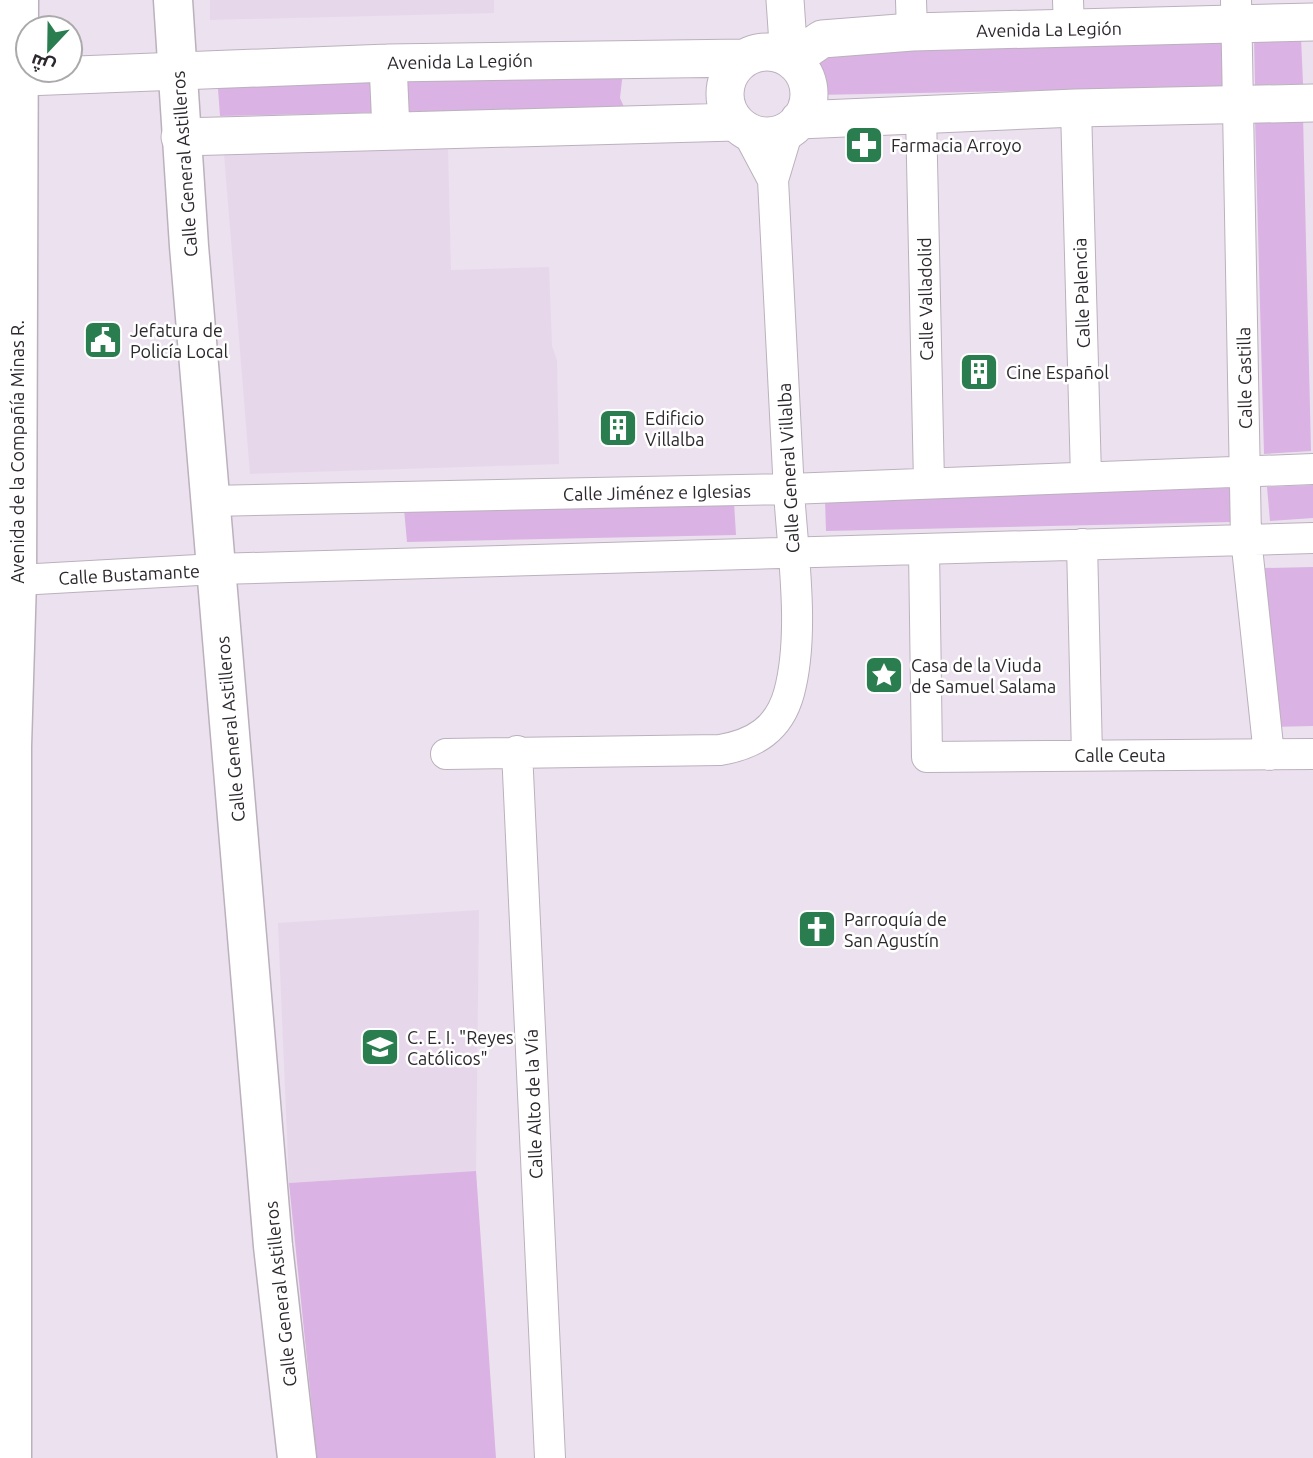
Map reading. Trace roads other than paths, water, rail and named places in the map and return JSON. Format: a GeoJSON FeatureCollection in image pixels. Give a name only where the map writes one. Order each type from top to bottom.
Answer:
{"type":"FeatureCollection","features":[{"type":"Feature","properties":{"kind":"main road","name":"Avenida de la Compañía Minas R."},"geometry":{"type":"LineString","coordinates":[[12,1458],[12,746],[8,581],[10,77],[19,0]]}},
{"type":"Feature","properties":{"kind":"main road","name":"Calle General Astilleros"},"geometry":{"type":"LineString","coordinates":[[173,0],[180,137],[216,569],[274,1246],[297,1458]]}},
{"type":"Feature","properties":{"kind":"street"},"geometry":{"type":"LineString","coordinates":[[771,58],[775,0]]}},
{"type":"Feature","properties":{"kind":"street"},"geometry":{"type":"LineString","coordinates":[[771,58],[785,0]]}},
{"type":"Feature","properties":{"kind":"street","name":"Avenida La Legión"},"geometry":{"type":"LineString","coordinates":[[10,77],[388,63],[771,58],[803,52],[822,39],[912,16],[1236,12],[1313,22]]}},
{"type":"Feature","properties":{"kind":"street","name":"Calle Castilla"},"geometry":{"type":"LineString","coordinates":[[1236,12],[1246,538],[1269,755]]}},
{"type":"Feature","properties":{"kind":"street"},"geometry":{"type":"LineString","coordinates":[[741,127],[724,96],[726,81],[733,68],[771,58],[803,71],[809,92],[807,107],[793,125]]}},
{"type":"Feature","properties":{"kind":"street"},"geometry":{"type":"LineString","coordinates":[[388,63],[391,131]]}},
{"type":"Feature","properties":{"kind":"street"},"geometry":{"type":"LineString","coordinates":[[180,137],[391,131],[741,127],[774,135],[793,125],[921,114],[1313,103]]}},
{"type":"Feature","properties":{"kind":"street","name":"Calle Palencia"},"geometry":{"type":"LineString","coordinates":[[1076,108],[1086,477]]}},
{"type":"Feature","properties":{"kind":"street","name":"Calle Valladolid"},"geometry":{"type":"LineString","coordinates":[[921,114],[929,483]]}},
{"type":"Feature","properties":{"kind":"street","name":"Calle General Villalba"},"geometry":{"type":"LineString","coordinates":[[517,751],[720,750],[752,742],[775,722],[789,695],[794,649],[793,552],[773,180],[793,125]]}},
{"type":"Feature","properties":{"kind":"street","name":"Calle General Villalba"},"geometry":{"type":"LineString","coordinates":[[741,127],[773,180]]}},
{"type":"Feature","properties":{"kind":"street","name":"Calle Jiménez e Iglesias"},"geometry":{"type":"LineString","coordinates":[[211,501],[789,489],[1313,469]]}},
{"type":"Feature","properties":{"kind":"street"},"geometry":{"type":"LineString","coordinates":[[216,569],[1313,538]]}},
{"type":"Feature","properties":{"kind":"street"},"geometry":{"type":"LineString","coordinates":[[1082,544],[1087,755]]}},
{"type":"Feature","properties":{"kind":"street","name":"Calle Ceuta"},"geometry":{"type":"LineString","coordinates":[[924,549],[927,757],[1313,754]]}},
{"type":"Feature","properties":{"kind":"street","name":"Calle Bustamante"},"geometry":{"type":"LineString","coordinates":[[8,581],[216,569]]}},
{"type":"Feature","properties":{"kind":"street"},"geometry":{"type":"LineString","coordinates":[[446,754],[517,751]]}},
{"type":"Feature","properties":{"kind":"street","name":"Calle Alto de la Vía"},"geometry":{"type":"LineString","coordinates":[[517,751],[550,1458]]}},
{"type":"Feature","properties":{"kind":"place","name":"Farmacia Arroyo"},"geometry":{"type":"Point","coordinates":[864,145]}},
{"type":"Feature","properties":{"kind":"place","name":"Jefatura de Policía Local"},"geometry":{"type":"Point","coordinates":[103,340]}},
{"type":"Feature","properties":{"kind":"place","name":"Cine Español"},"geometry":{"type":"Point","coordinates":[979,372]}},
{"type":"Feature","properties":{"kind":"place","name":"Edificio Villalba"},"geometry":{"type":"Point","coordinates":[618,428]}},
{"type":"Feature","properties":{"kind":"place","name":"Casa de la Viuda de Samuel Salama"},"geometry":{"type":"Point","coordinates":[884,675]}},
{"type":"Feature","properties":{"kind":"place","name":"Parroquía de San Agustín"},"geometry":{"type":"Point","coordinates":[817,929]}},
{"type":"Feature","properties":{"kind":"place","name":"C. E. I. \"Reyes Católicos\""},"geometry":{"type":"Point","coordinates":[380,1047]}}]}
